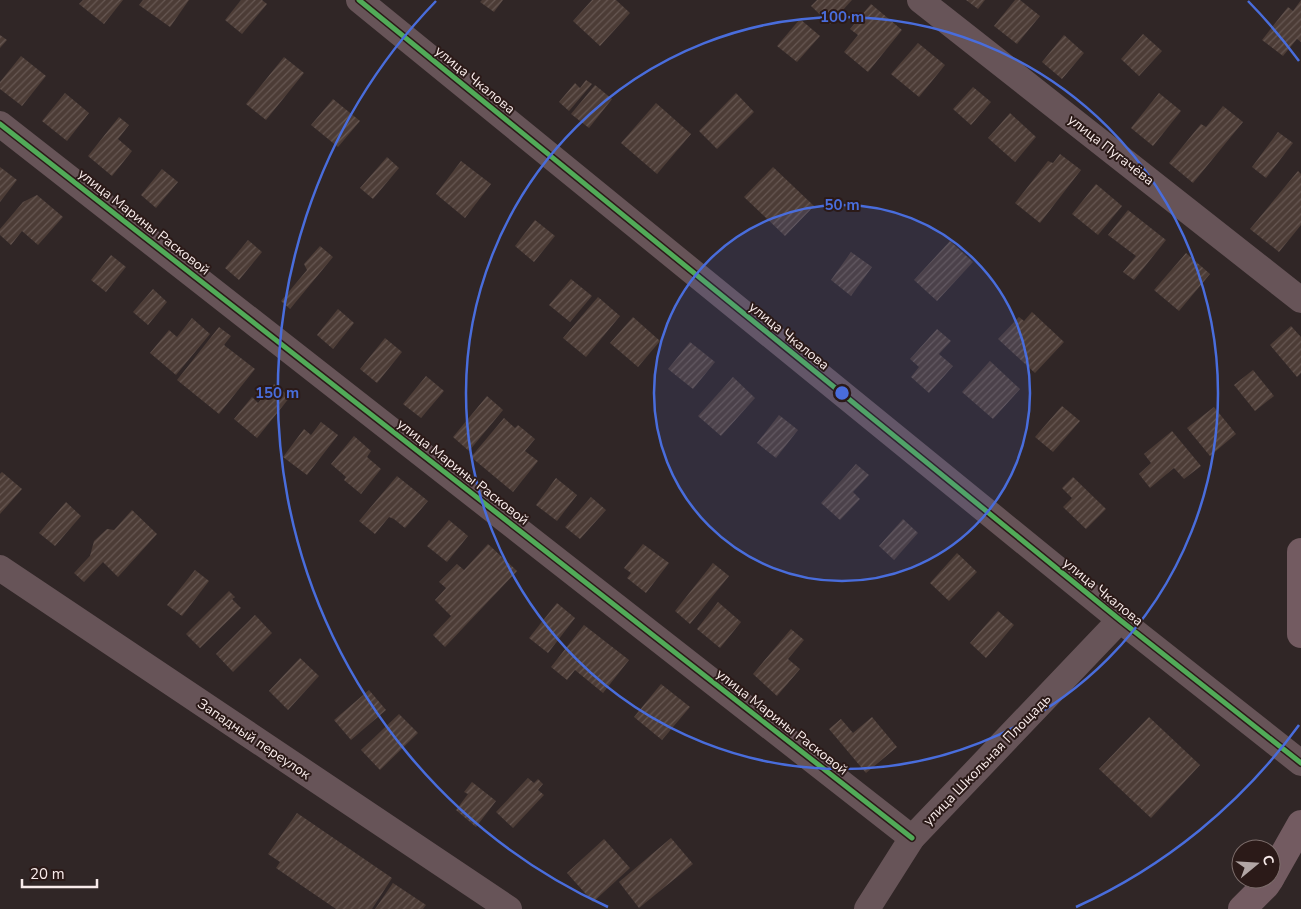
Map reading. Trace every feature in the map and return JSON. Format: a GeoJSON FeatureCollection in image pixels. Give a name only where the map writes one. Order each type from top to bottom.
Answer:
{"type":"FeatureCollection","features":[{"type":"Feature","properties":{"kind":"main road"},"geometry":{"type":"LineString","coordinates":[[1301,552],[1301,634]]}},
{"type":"Feature","properties":{"kind":"main road"},"geometry":{"type":"LineString","coordinates":[[1281,859],[1301,824]]}},
{"type":"Feature","properties":{"kind":"main road"},"geometry":{"type":"LineString","coordinates":[[1242,909],[1262,889]]}},
{"type":"Feature","properties":{"kind":"street","name":"улица Чкалова"},"geometry":{"type":"LineString","coordinates":[[359,0],[1120,620],[1301,762]]}},
{"type":"Feature","properties":{"kind":"street","name":"улица Пугачёва"},"geometry":{"type":"LineString","coordinates":[[920,0],[1301,300]]}},
{"type":"Feature","properties":{"kind":"street","name":"улица Марины Расковой"},"geometry":{"type":"LineString","coordinates":[[0,124],[912,838]]}},
{"type":"Feature","properties":{"kind":"street","name":"Западный переулок"},"geometry":{"type":"LineString","coordinates":[[0,568],[509,909]]}},
{"type":"Feature","properties":{"kind":"street","name":"улица Школьная Площадь"},"geometry":{"type":"LineString","coordinates":[[867,909],[912,838],[1120,620]]}},
{"type":"Feature","properties":{"kind":"building"},"geometry":{"type":"Polygon","coordinates":[[[83,0],[123,0],[104,24],[79,4],[83,0]]]}},
{"type":"Feature","properties":{"kind":"building"},"geometry":{"type":"Polygon","coordinates":[[[143,0],[189,0],[170,27],[139,5],[143,0]]]}},
{"type":"Feature","properties":{"kind":"building"},"geometry":{"type":"Polygon","coordinates":[[[241,0],[262,0],[267,4],[242,34],[225,20],[241,0]]]}},
{"type":"Feature","properties":{"kind":"building"},"geometry":{"type":"Polygon","coordinates":[[[482,0],[503,0],[494,12],[480,2],[482,0]]]}},
{"type":"Feature","properties":{"kind":"building"},"geometry":{"type":"Polygon","coordinates":[[[592,0],[616,0],[630,13],[600,46],[573,21],[592,0]]]}},
{"type":"Feature","properties":{"kind":"building"},"geometry":{"type":"Polygon","coordinates":[[[817,0],[852,0],[830,24],[811,6],[817,0]]]}},
{"type":"Feature","properties":{"kind":"building"},"geometry":{"type":"Polygon","coordinates":[[[966,0],[985,0],[978,9],[966,0]]]}},
{"type":"Feature","properties":{"kind":"building"},"geometry":{"type":"Polygon","coordinates":[[[1015,0],[1020,0],[1040,16],[1017,44],[994,26],[1015,0]]]}},
{"type":"Feature","properties":{"kind":"building"},"geometry":{"type":"Polygon","coordinates":[[[1301,0],[1301,42],[1297,39],[1283,56],[1262,40],[1288,7],[1293,11],[1301,0]]]}},
{"type":"Feature","properties":{"kind":"building"},"geometry":{"type":"Polygon","coordinates":[[[871,4],[902,30],[868,72],[844,52],[858,35],[850,29],[871,4]]]}},
{"type":"Feature","properties":{"kind":"building"},"geometry":{"type":"Polygon","coordinates":[[[800,19],[820,36],[797,62],[777,46],[800,19]]]}},
{"type":"Feature","properties":{"kind":"building"},"geometry":{"type":"Polygon","coordinates":[[[1143,34],[1162,51],[1139,76],[1121,59],[1143,34]]]}},
{"type":"Feature","properties":{"kind":"building"},"geometry":{"type":"Polygon","coordinates":[[[0,35],[7,40],[0,48],[0,35]]]}},
{"type":"Feature","properties":{"kind":"building"},"geometry":{"type":"Polygon","coordinates":[[[1064,35],[1084,53],[1062,79],[1042,62],[1064,35]]]}},
{"type":"Feature","properties":{"kind":"building"},"geometry":{"type":"Polygon","coordinates":[[[918,43],[945,65],[919,97],[891,74],[918,43]]]}},
{"type":"Feature","properties":{"kind":"building"},"geometry":{"type":"Polygon","coordinates":[[[21,56],[46,76],[22,106],[0,89],[0,82],[21,56]]]}},
{"type":"Feature","properties":{"kind":"building"},"geometry":{"type":"Polygon","coordinates":[[[284,57],[304,73],[266,120],[246,104],[284,57]]]}},
{"type":"Feature","properties":{"kind":"building"},"geometry":{"type":"Polygon","coordinates":[[[586,80],[592,84],[569,111],[559,102],[575,83],[580,88],[586,80]]]}},
{"type":"Feature","properties":{"kind":"building"},"geometry":{"type":"Polygon","coordinates":[[[595,85],[612,99],[589,128],[571,114],[595,85]]]}},
{"type":"Feature","properties":{"kind":"building"},"geometry":{"type":"Polygon","coordinates":[[[973,87],[991,102],[971,125],[953,109],[973,87]]]}},
{"type":"Feature","properties":{"kind":"building"},"geometry":{"type":"Polygon","coordinates":[[[65,93],[89,113],[67,141],[42,121],[65,93]]]}},
{"type":"Feature","properties":{"kind":"building"},"geometry":{"type":"Polygon","coordinates":[[[736,93],[754,112],[717,149],[699,131],[736,93]]]}},
{"type":"Feature","properties":{"kind":"building"},"geometry":{"type":"Polygon","coordinates":[[[1159,93],[1181,111],[1153,146],[1131,128],[1159,93]]]}},
{"type":"Feature","properties":{"kind":"building"},"geometry":{"type":"Polygon","coordinates":[[[333,99],[360,121],[338,147],[311,125],[333,99]]]}},
{"type":"Feature","properties":{"kind":"building"},"geometry":{"type":"Polygon","coordinates":[[[656,103],[691,134],[657,174],[621,143],[656,103]]]}},
{"type":"Feature","properties":{"kind":"building"},"geometry":{"type":"Polygon","coordinates":[[[1223,106],[1243,122],[1193,183],[1169,163],[1201,124],[1206,127],[1223,106]]]}},
{"type":"Feature","properties":{"kind":"building"},"geometry":{"type":"Polygon","coordinates":[[[1010,113],[1036,137],[1015,162],[988,138],[1010,113]]]}},
{"type":"Feature","properties":{"kind":"building"},"geometry":{"type":"Polygon","coordinates":[[[119,117],[129,125],[118,139],[132,151],[112,176],[88,156],[119,117]]]}},
{"type":"Feature","properties":{"kind":"building"},"geometry":{"type":"Polygon","coordinates":[[[1278,132],[1293,143],[1266,178],[1252,167],[1278,132]]]}},
{"type":"Feature","properties":{"kind":"building"},"geometry":{"type":"Polygon","coordinates":[[[1060,154],[1081,170],[1040,223],[1015,203],[1048,161],[1053,163],[1060,154]]]}},
{"type":"Feature","properties":{"kind":"building"},"geometry":{"type":"Polygon","coordinates":[[[387,157],[399,168],[373,199],[360,188],[387,157]]]}},
{"type":"Feature","properties":{"kind":"building"},"geometry":{"type":"Polygon","coordinates":[[[461,161],[491,184],[465,218],[436,194],[461,161]]]}},
{"type":"Feature","properties":{"kind":"building"},"geometry":{"type":"Polygon","coordinates":[[[0,167],[17,180],[0,202],[0,167]]]}},
{"type":"Feature","properties":{"kind":"building"},"geometry":{"type":"Polygon","coordinates":[[[773,167],[814,206],[785,236],[744,197],[773,167]]]}},
{"type":"Feature","properties":{"kind":"building"},"geometry":{"type":"Polygon","coordinates":[[[162,169],[178,182],[156,208],[141,195],[162,169]]]}},
{"type":"Feature","properties":{"kind":"building"},"geometry":{"type":"Polygon","coordinates":[[[1298,171],[1301,174],[1301,225],[1279,252],[1250,229],[1298,171]]]}},
{"type":"Feature","properties":{"kind":"building"},"geometry":{"type":"Polygon","coordinates":[[[1096,184],[1122,206],[1098,235],[1072,214],[1096,184]]]}},
{"type":"Feature","properties":{"kind":"building"},"geometry":{"type":"Polygon","coordinates":[[[37,195],[63,217],[38,245],[22,231],[11,245],[0,235],[0,229],[23,202],[37,195]]]}},
{"type":"Feature","properties":{"kind":"building"},"geometry":{"type":"Polygon","coordinates":[[[1128,210],[1166,240],[1134,280],[1123,272],[1136,256],[1108,235],[1128,210]]]}},
{"type":"Feature","properties":{"kind":"building"},"geometry":{"type":"Polygon","coordinates":[[[535,220],[555,236],[534,262],[515,246],[535,220]]]}},
{"type":"Feature","properties":{"kind":"building"},"geometry":{"type":"Polygon","coordinates":[[[248,240],[262,252],[239,280],[225,268],[248,240]]]}},
{"type":"Feature","properties":{"kind":"building"},"geometry":{"type":"Polygon","coordinates":[[[950,241],[973,262],[937,301],[914,280],[950,241]]]}},
{"type":"Feature","properties":{"kind":"building"},"geometry":{"type":"Polygon","coordinates":[[[320,246],[333,257],[290,309],[281,301],[307,270],[304,264],[320,246]]]}},
{"type":"Feature","properties":{"kind":"building"},"geometry":{"type":"Polygon","coordinates":[[[851,252],[872,267],[851,296],[831,280],[851,252]]]}},
{"type":"Feature","properties":{"kind":"building"},"geometry":{"type":"Polygon","coordinates":[[[1186,253],[1210,274],[1179,311],[1154,290],[1186,253]]]}},
{"type":"Feature","properties":{"kind":"building"},"geometry":{"type":"Polygon","coordinates":[[[111,255],[126,267],[106,292],[91,280],[111,255]]]}},
{"type":"Feature","properties":{"kind":"building"},"geometry":{"type":"Polygon","coordinates":[[[571,279],[592,296],[570,322],[549,305],[571,279]]]}},
{"type":"Feature","properties":{"kind":"building"},"geometry":{"type":"Polygon","coordinates":[[[153,289],[167,302],[148,325],[133,312],[153,289]]]}},
{"type":"Feature","properties":{"kind":"building"},"geometry":{"type":"Polygon","coordinates":[[[598,297],[620,316],[586,357],[563,338],[598,297]]]}},
{"type":"Feature","properties":{"kind":"building"},"geometry":{"type":"Polygon","coordinates":[[[338,309],[354,323],[333,349],[317,335],[338,309]]]}},
{"type":"Feature","properties":{"kind":"building"},"geometry":{"type":"Polygon","coordinates":[[[1032,312],[1064,342],[1035,373],[998,339],[1019,317],[1024,321],[1032,312]]]}},
{"type":"Feature","properties":{"kind":"building"},"geometry":{"type":"Polygon","coordinates":[[[633,317],[660,341],[638,367],[610,343],[633,317]]]}},
{"type":"Feature","properties":{"kind":"building"},"geometry":{"type":"Polygon","coordinates":[[[192,318],[210,334],[176,375],[150,353],[169,330],[177,337],[192,318]]]}},
{"type":"Feature","properties":{"kind":"building"},"geometry":{"type":"Polygon","coordinates":[[[1291,326],[1301,337],[1301,373],[1297,377],[1270,345],[1291,326]]]}},
{"type":"Feature","properties":{"kind":"building"},"geometry":{"type":"Polygon","coordinates":[[[219,327],[231,336],[224,345],[255,369],[219,414],[177,380],[219,327]]]}},
{"type":"Feature","properties":{"kind":"building"},"geometry":{"type":"Polygon","coordinates":[[[937,329],[951,341],[939,354],[953,366],[929,393],[911,377],[919,367],[910,359],[937,329]]]}},
{"type":"Feature","properties":{"kind":"building"},"geometry":{"type":"Polygon","coordinates":[[[385,338],[402,352],[377,383],[360,369],[385,338]]]}},
{"type":"Feature","properties":{"kind":"building"},"geometry":{"type":"Polygon","coordinates":[[[690,342],[715,362],[693,389],[668,369],[690,342]]]}},
{"type":"Feature","properties":{"kind":"building"},"geometry":{"type":"Polygon","coordinates":[[[990,361],[1020,389],[993,419],[962,392],[990,361]]]}},
{"type":"Feature","properties":{"kind":"building"},"geometry":{"type":"Polygon","coordinates":[[[1253,370],[1274,396],[1255,411],[1234,385],[1253,370]]]}},
{"type":"Feature","properties":{"kind":"building"},"geometry":{"type":"Polygon","coordinates":[[[426,376],[444,391],[421,418],[403,404],[426,376]]]}},
{"type":"Feature","properties":{"kind":"building"},"geometry":{"type":"Polygon","coordinates":[[[733,377],[755,398],[721,436],[698,416],[733,377]]]}},
{"type":"Feature","properties":{"kind":"building"},"geometry":{"type":"Polygon","coordinates":[[[274,384],[290,397],[257,438],[234,419],[252,397],[258,403],[274,384]]]}},
{"type":"Feature","properties":{"kind":"building"},"geometry":{"type":"Polygon","coordinates":[[[487,396],[503,410],[469,451],[453,437],[487,396]]]}},
{"type":"Feature","properties":{"kind":"building"},"geometry":{"type":"Polygon","coordinates":[[[1062,406],[1080,421],[1053,452],[1035,437],[1062,406]]]}},
{"type":"Feature","properties":{"kind":"building"},"geometry":{"type":"Polygon","coordinates":[[[1214,407],[1236,434],[1210,456],[1187,428],[1214,407]]]}},
{"type":"Feature","properties":{"kind":"building"},"geometry":{"type":"Polygon","coordinates":[[[779,415],[798,430],[776,458],[757,443],[779,415]]]}},
{"type":"Feature","properties":{"kind":"building"},"geometry":{"type":"Polygon","coordinates":[[[504,418],[515,428],[518,425],[535,439],[525,451],[538,461],[513,492],[471,457],[504,418]]]}},
{"type":"Feature","properties":{"kind":"building"},"geometry":{"type":"Polygon","coordinates":[[[321,422],[338,435],[307,475],[283,457],[304,429],[311,435],[321,422]]]}},
{"type":"Feature","properties":{"kind":"building"},"geometry":{"type":"Polygon","coordinates":[[[1172,431],[1201,466],[1184,479],[1174,468],[1150,488],[1139,474],[1151,463],[1144,454],[1172,431]]]}},
{"type":"Feature","properties":{"kind":"building"},"geometry":{"type":"Polygon","coordinates":[[[354,436],[371,451],[367,457],[381,469],[361,494],[344,480],[346,477],[331,464],[354,436]]]}},
{"type":"Feature","properties":{"kind":"building"},"geometry":{"type":"Polygon","coordinates":[[[856,464],[869,475],[853,492],[860,499],[840,520],[821,503],[856,464]]]}},
{"type":"Feature","properties":{"kind":"building"},"geometry":{"type":"Polygon","coordinates":[[[2,472],[22,489],[0,514],[0,474],[2,472]]]}},
{"type":"Feature","properties":{"kind":"building"},"geometry":{"type":"Polygon","coordinates":[[[397,476],[428,501],[405,528],[389,517],[375,534],[359,521],[397,476]]]}},
{"type":"Feature","properties":{"kind":"building"},"geometry":{"type":"Polygon","coordinates":[[[1073,477],[1106,509],[1086,529],[1063,507],[1072,498],[1062,488],[1073,477]]]}},
{"type":"Feature","properties":{"kind":"building"},"geometry":{"type":"Polygon","coordinates":[[[556,478],[577,495],[557,521],[536,505],[556,478]]]}},
{"type":"Feature","properties":{"kind":"building"},"geometry":{"type":"Polygon","coordinates":[[[591,497],[606,510],[580,539],[565,527],[591,497]]]}},
{"type":"Feature","properties":{"kind":"building"},"geometry":{"type":"Polygon","coordinates":[[[66,502],[81,516],[55,546],[39,533],[66,502]]]}},
{"type":"Feature","properties":{"kind":"building"},"geometry":{"type":"Polygon","coordinates":[[[132,510],[157,534],[118,577],[103,562],[84,582],[74,573],[90,556],[94,541],[107,529],[114,530],[132,510]]]}},
{"type":"Feature","properties":{"kind":"building"},"geometry":{"type":"Polygon","coordinates":[[[903,519],[918,533],[894,560],[879,546],[903,519]]]}},
{"type":"Feature","properties":{"kind":"building"},"geometry":{"type":"Polygon","coordinates":[[[449,520],[468,536],[447,562],[427,546],[449,520]]]}},
{"type":"Feature","properties":{"kind":"building"},"geometry":{"type":"Polygon","coordinates":[[[488,544],[517,571],[445,647],[433,635],[451,616],[435,600],[446,588],[439,582],[457,564],[464,570],[488,544]]]}},
{"type":"Feature","properties":{"kind":"building"},"geometry":{"type":"Polygon","coordinates":[[[643,544],[669,563],[646,593],[627,578],[631,573],[624,568],[643,544]]]}},
{"type":"Feature","properties":{"kind":"building"},"geometry":{"type":"Polygon","coordinates":[[[957,553],[977,572],[949,601],[930,583],[957,553]]]}},
{"type":"Feature","properties":{"kind":"building"},"geometry":{"type":"Polygon","coordinates":[[[713,563],[729,576],[690,624],[675,611],[713,563]]]}},
{"type":"Feature","properties":{"kind":"building"},"geometry":{"type":"Polygon","coordinates":[[[195,570],[209,581],[182,616],[167,605],[195,570]]]}},
{"type":"Feature","properties":{"kind":"building"},"geometry":{"type":"Polygon","coordinates":[[[229,591],[235,597],[232,599],[241,608],[200,648],[186,634],[229,591]]]}},
{"type":"Feature","properties":{"kind":"building"},"geometry":{"type":"Polygon","coordinates":[[[718,602],[741,622],[720,648],[697,629],[718,602]]]}},
{"type":"Feature","properties":{"kind":"building"},"geometry":{"type":"Polygon","coordinates":[[[557,603],[575,618],[548,653],[529,638],[557,603]]]}},
{"type":"Feature","properties":{"kind":"building"},"geometry":{"type":"Polygon","coordinates":[[[998,611],[1014,625],[986,658],[970,643],[998,611]]]}},
{"type":"Feature","properties":{"kind":"building"},"geometry":{"type":"Polygon","coordinates":[[[255,615],[272,633],[233,672],[216,654],[255,615]]]}},
{"type":"Feature","properties":{"kind":"building"},"geometry":{"type":"Polygon","coordinates":[[[584,625],[629,660],[603,693],[575,670],[567,680],[551,667],[584,625]]]}},
{"type":"Feature","properties":{"kind":"building"},"geometry":{"type":"Polygon","coordinates":[[[791,629],[804,640],[788,659],[800,669],[777,696],[753,674],[791,629]]]}},
{"type":"Feature","properties":{"kind":"building"},"geometry":{"type":"Polygon","coordinates":[[[300,658],[319,676],[288,710],[269,691],[300,658]]]}},
{"type":"Feature","properties":{"kind":"building"},"geometry":{"type":"Polygon","coordinates":[[[661,684],[690,707],[662,740],[634,717],[661,684]]]}},
{"type":"Feature","properties":{"kind":"building"},"geometry":{"type":"Polygon","coordinates":[[[369,690],[386,710],[351,740],[334,720],[369,690]]]}},
{"type":"Feature","properties":{"kind":"building"},"geometry":{"type":"Polygon","coordinates":[[[399,714],[418,733],[380,770],[361,750],[399,714]]]}},
{"type":"Feature","properties":{"kind":"building"},"geometry":{"type":"Polygon","coordinates":[[[872,717],[897,747],[866,773],[829,729],[841,719],[853,733],[872,717]]]}},
{"type":"Feature","properties":{"kind":"building"},"geometry":{"type":"Polygon","coordinates":[[[1149,717],[1200,765],[1151,818],[1099,769],[1149,717]]]}},
{"type":"Feature","properties":{"kind":"building"},"geometry":{"type":"Polygon","coordinates":[[[528,778],[534,783],[538,779],[543,784],[538,790],[544,795],[513,828],[496,812],[528,778]]]}},
{"type":"Feature","properties":{"kind":"building"},"geometry":{"type":"Polygon","coordinates":[[[472,782],[496,801],[476,827],[456,810],[468,794],[464,792],[472,782]]]}},
{"type":"Feature","properties":{"kind":"building"},"geometry":{"type":"Polygon","coordinates":[[[297,813],[392,878],[372,909],[336,909],[276,868],[280,862],[268,854],[297,813]]]}},
{"type":"Feature","properties":{"kind":"building"},"geometry":{"type":"Polygon","coordinates":[[[671,838],[693,864],[639,908],[619,882],[671,838]]]}},
{"type":"Feature","properties":{"kind":"building"},"geometry":{"type":"Polygon","coordinates":[[[604,839],[630,868],[593,902],[567,873],[604,839]]]}},
{"type":"Feature","properties":{"kind":"building"},"geometry":{"type":"Polygon","coordinates":[[[393,883],[426,905],[423,909],[375,909],[393,883]]]}},
{"type":"Feature","properties":{"kind":"cycle path"},"geometry":{"type":"LineString","coordinates":[[359,0],[1120,620],[1301,763]]}},
{"type":"Feature","properties":{"kind":"cycle path"},"geometry":{"type":"LineString","coordinates":[[0,124],[912,838]]}}]}
